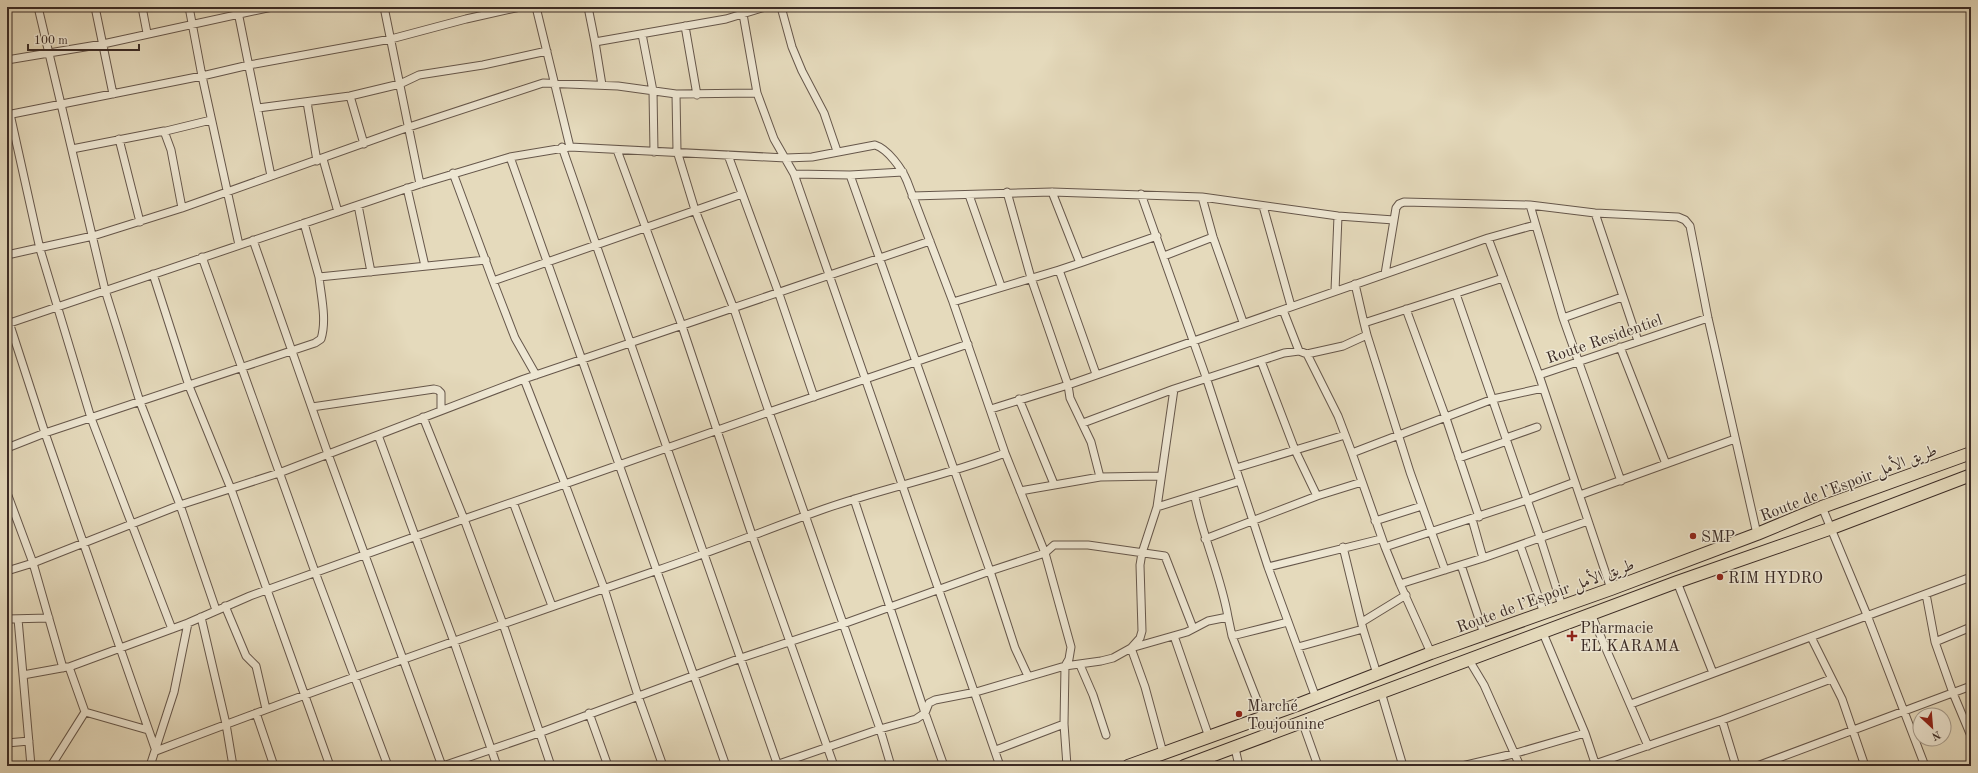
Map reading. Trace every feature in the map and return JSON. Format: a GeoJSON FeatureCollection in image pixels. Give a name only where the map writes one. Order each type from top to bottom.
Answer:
{"type":"FeatureCollection","features":[{"type":"Feature","properties":{"kind":"highway","name":"Route de l’Espoir طريق الأمل"},"geometry":{"type":"LineString","coordinates":[[1128,766],[1264,718],[1431,653],[1544,613],[1757,534],[1822,507],[1971,453]]}},
{"type":"Feature","properties":{"kind":"highway","name":"Route de l’Espoir طريق الأمل"},"geometry":{"type":"LineString","coordinates":[[1191,765],[1302,721],[1543,633],[1677,582],[1832,528],[1971,475]]}},
{"type":"Feature","properties":{"kind":"street"},"geometry":{"type":"LineString","coordinates":[[38,7],[105,290],[140,402],[180,505],[216,610]]}},
{"type":"Feature","properties":{"kind":"street"},"geometry":{"type":"LineString","coordinates":[[95,7],[113,94]]}},
{"type":"Feature","properties":{"kind":"street"},"geometry":{"type":"LineString","coordinates":[[142,7],[147,33]]}},
{"type":"Feature","properties":{"kind":"street"},"geometry":{"type":"LineString","coordinates":[[189,7],[211,120],[239,245]]}},
{"type":"Feature","properties":{"kind":"street"},"geometry":{"type":"LineString","coordinates":[[7,60],[103,44],[147,33],[192,25],[238,10],[272,7]]}},
{"type":"Feature","properties":{"kind":"street"},"geometry":{"type":"LineString","coordinates":[[384,7],[420,184]]}},
{"type":"Feature","properties":{"kind":"street"},"geometry":{"type":"LineString","coordinates":[[172,629],[91,418],[40,249],[8,115],[250,65],[391,39],[466,19],[520,7]]}},
{"type":"Feature","properties":{"kind":"street"},"geometry":{"type":"LineString","coordinates":[[536,7],[570,147]]}},
{"type":"Feature","properties":{"kind":"street"},"geometry":{"type":"LineString","coordinates":[[588,7],[602,85]]}},
{"type":"Feature","properties":{"kind":"street"},"geometry":{"type":"LineString","coordinates":[[595,42],[685,26],[743,14],[765,7]]}},
{"type":"Feature","properties":{"kind":"street"},"geometry":{"type":"LineString","coordinates":[[781,7],[792,47],[802,71],[824,113],[837,152]]}},
{"type":"Feature","properties":{"kind":"street"},"geometry":{"type":"LineString","coordinates":[[238,10],[271,176]]}},
{"type":"Feature","properties":{"kind":"street"},"geometry":{"type":"LineString","coordinates":[[743,14],[757,93],[767,124],[794,174],[903,484],[938,589],[976,692],[1000,766]]}},
{"type":"Feature","properties":{"kind":"street"},"geometry":{"type":"LineString","coordinates":[[685,26],[697,95]]}},
{"type":"Feature","properties":{"kind":"street"},"geometry":{"type":"LineString","coordinates":[[642,34],[653,91],[654,152]]}},
{"type":"Feature","properties":{"kind":"street"},"geometry":{"type":"LineString","coordinates":[[258,108],[350,96],[400,84],[419,75],[547,51]]}},
{"type":"Feature","properties":{"kind":"street"},"geometry":{"type":"LineString","coordinates":[[7,255],[40,249],[93,236],[140,222],[320,160],[409,127],[543,83],[602,85],[676,94],[697,95],[757,93]]}},
{"type":"Feature","properties":{"kind":"street"},"geometry":{"type":"LineString","coordinates":[[676,94],[676,151],[695,210],[734,309],[804,516],[880,729],[891,766]]}},
{"type":"Feature","properties":{"kind":"street"},"geometry":{"type":"LineString","coordinates":[[350,96],[364,144]]}},
{"type":"Feature","properties":{"kind":"street"},"geometry":{"type":"LineString","coordinates":[[307,102],[320,160],[338,212]]}},
{"type":"Feature","properties":{"kind":"street"},"geometry":{"type":"LineString","coordinates":[[72,149],[166,131],[211,120]]}},
{"type":"Feature","properties":{"kind":"street"},"geometry":{"type":"LineString","coordinates":[[166,131],[178,181],[182,208]]}},
{"type":"Feature","properties":{"kind":"street"},"geometry":{"type":"LineString","coordinates":[[118,139],[140,222]]}},
{"type":"Feature","properties":{"kind":"street"},"geometry":{"type":"LineString","coordinates":[[156,751],[45,433],[8,321],[57,307],[407,188],[510,157],[562,147],[570,147],[654,152],[676,151],[786,158],[812,157],[875,145],[881,147],[903,172],[953,302],[1005,453],[1044,553],[1071,647],[1070,659],[1065,666],[1064,724],[1067,766]]}},
{"type":"Feature","properties":{"kind":"street"},"geometry":{"type":"LineString","coordinates":[[562,147],[741,658],[776,766],[880,729],[916,718],[924,713],[929,703],[935,700],[976,692],[1065,666],[1080,665],[1113,658],[1131,648],[1174,636],[1208,621],[1228,617]]}},
{"type":"Feature","properties":{"kind":"street"},"geometry":{"type":"LineString","coordinates":[[618,150],[682,326],[752,535],[791,641],[834,766]]}},
{"type":"Feature","properties":{"kind":"street"},"geometry":{"type":"LineString","coordinates":[[728,154],[779,294],[814,397]]}},
{"type":"Feature","properties":{"kind":"street"},"geometry":{"type":"LineString","coordinates":[[510,157],[583,360],[618,464],[658,570],[726,766]]}},
{"type":"Feature","properties":{"kind":"street"},"geometry":{"type":"LineString","coordinates":[[794,174],[850,175],[903,172]]}},
{"type":"Feature","properties":{"kind":"street"},"geometry":{"type":"LineString","coordinates":[[453,173],[515,338],[536,375]]}},
{"type":"Feature","properties":{"kind":"street"},"geometry":{"type":"LineString","coordinates":[[850,175],[953,470],[990,570],[1015,648],[1028,676]]}},
{"type":"Feature","properties":{"kind":"street"},"geometry":{"type":"LineString","coordinates":[[407,188],[425,266]]}},
{"type":"Feature","properties":{"kind":"street"},"geometry":{"type":"LineString","coordinates":[[912,196],[969,195],[1007,192],[1052,192],[1202,197],[1338,216],[1394,220]]}},
{"type":"Feature","properties":{"kind":"street"},"geometry":{"type":"LineString","coordinates":[[1007,192],[1031,278],[1068,385],[1070,398],[1095,452],[1100,477]]}},
{"type":"Feature","properties":{"kind":"street"},"geometry":{"type":"LineString","coordinates":[[1052,192],[1080,263]]}},
{"type":"Feature","properties":{"kind":"street"},"geometry":{"type":"LineString","coordinates":[[494,281],[742,194]]}},
{"type":"Feature","properties":{"kind":"street"},"geometry":{"type":"LineString","coordinates":[[1141,194],[1206,377],[1268,567],[1316,698]]}},
{"type":"Feature","properties":{"kind":"street"},"geometry":{"type":"LineString","coordinates":[[969,195],[1001,286]]}},
{"type":"Feature","properties":{"kind":"street"},"geometry":{"type":"LineString","coordinates":[[1202,197],[1213,237],[1243,322]]}},
{"type":"Feature","properties":{"kind":"street"},"geometry":{"type":"LineString","coordinates":[[1385,274],[1396,208],[1404,202],[1530,205],[1595,213],[1678,217],[1685,220],[1690,226],[1708,318],[1757,534]]}},
{"type":"Feature","properties":{"kind":"street"},"geometry":{"type":"LineString","coordinates":[[358,205],[372,272]]}},
{"type":"Feature","properties":{"kind":"street"},"geometry":{"type":"LineString","coordinates":[[1530,205],[1563,318],[1621,481]]}},
{"type":"Feature","properties":{"kind":"street"},"geometry":{"type":"LineString","coordinates":[[1263,206],[1291,306]]}},
{"type":"Feature","properties":{"kind":"street"},"geometry":{"type":"LineString","coordinates":[[1595,213],[1638,341]]}},
{"type":"Feature","properties":{"kind":"street"},"geometry":{"type":"LineString","coordinates":[[1335,291],[1338,216]]}},
{"type":"Feature","properties":{"kind":"street"},"geometry":{"type":"LineString","coordinates":[[7,448],[45,433],[190,386],[315,343],[321,339],[323,313],[319,277],[304,223]]}},
{"type":"Feature","properties":{"kind":"street"},"geometry":{"type":"LineString","coordinates":[[991,409],[1019,399],[1068,385],[1243,322],[1283,310],[1488,238],[1535,225]]}},
{"type":"Feature","properties":{"kind":"street"},"geometry":{"type":"LineString","coordinates":[[953,302],[1001,286],[1059,270],[1157,236]]}},
{"type":"Feature","properties":{"kind":"street"},"geometry":{"type":"LineString","coordinates":[[1164,256],[1213,237]]}},
{"type":"Feature","properties":{"kind":"street"},"geometry":{"type":"LineString","coordinates":[[1488,238],[1539,375]]}},
{"type":"Feature","properties":{"kind":"street"},"geometry":{"type":"LineString","coordinates":[[253,240],[328,454],[442,766],[539,733],[589,713],[741,658],[843,624],[990,570],[1044,553],[1052,546],[1088,545],[1142,553],[1160,554],[1167,560],[1193,628]]}},
{"type":"Feature","properties":{"kind":"street"},"geometry":{"type":"LineString","coordinates":[[7,571],[33,563],[180,505],[279,473],[423,416],[524,379],[779,294],[930,241]]}},
{"type":"Feature","properties":{"kind":"street"},"geometry":{"type":"LineString","coordinates":[[202,258],[315,572],[388,766]]}},
{"type":"Feature","properties":{"kind":"street"},"geometry":{"type":"LineString","coordinates":[[319,277],[486,260]]}},
{"type":"Feature","properties":{"kind":"street"},"geometry":{"type":"LineString","coordinates":[[1059,270],[1096,374]]}},
{"type":"Feature","properties":{"kind":"street"},"geometry":{"type":"LineString","coordinates":[[153,274],[190,386],[231,489],[330,766]]}},
{"type":"Feature","properties":{"kind":"street"},"geometry":{"type":"LineString","coordinates":[[1364,323],[1503,278]]}},
{"type":"Feature","properties":{"kind":"street"},"geometry":{"type":"LineString","coordinates":[[1355,284],[1366,336],[1422,506],[1445,570]]}},
{"type":"Feature","properties":{"kind":"street"},"geometry":{"type":"LineString","coordinates":[[1456,294],[1540,537],[1562,606]]}},
{"type":"Feature","properties":{"kind":"street"},"geometry":{"type":"LineString","coordinates":[[1563,318],[1622,296]]}},
{"type":"Feature","properties":{"kind":"street"},"geometry":{"type":"LineString","coordinates":[[1406,309],[1459,458],[1476,518],[1483,558]]}},
{"type":"Feature","properties":{"kind":"street"},"geometry":{"type":"LineString","coordinates":[[1283,310],[1299,351]]}},
{"type":"Feature","properties":{"kind":"street","name":"Route Residentiel"},"geometry":{"type":"LineString","coordinates":[[1611,588],[1542,388],[1539,375],[1708,318]]}},
{"type":"Feature","properties":{"kind":"street"},"geometry":{"type":"LineString","coordinates":[[1083,424],[1206,377],[1261,361],[1284,352],[1299,351],[1307,354],[1343,346],[1366,336]]}},
{"type":"Feature","properties":{"kind":"street"},"geometry":{"type":"LineString","coordinates":[[23,675],[66,667],[188,623],[225,606],[315,572],[416,538],[464,519],[666,447],[968,344]]}},
{"type":"Feature","properties":{"kind":"street"},"geometry":{"type":"LineString","coordinates":[[1620,347],[1666,464]]}},
{"type":"Feature","properties":{"kind":"street"},"geometry":{"type":"LineString","coordinates":[[1307,354],[1338,416],[1381,539],[1431,653]]}},
{"type":"Feature","properties":{"kind":"street"},"geometry":{"type":"LineString","coordinates":[[1261,361],[1295,450],[1317,496]]}},
{"type":"Feature","properties":{"kind":"street"},"geometry":{"type":"LineString","coordinates":[[524,379],[604,588],[638,696],[664,766]]}},
{"type":"Feature","properties":{"kind":"street"},"geometry":{"type":"LineString","coordinates":[[1352,453],[1493,399],[1542,388]]}},
{"type":"Feature","properties":{"kind":"street"},"geometry":{"type":"LineString","coordinates":[[312,407],[434,389],[441,393],[441,410]]}},
{"type":"Feature","properties":{"kind":"street"},"geometry":{"type":"LineString","coordinates":[[1131,648],[1140,638],[1142,630],[1140,573],[1142,553],[1157,507],[1174,389]]}},
{"type":"Feature","properties":{"kind":"street"},"geometry":{"type":"LineString","coordinates":[[1019,399],[1054,484]]}},
{"type":"Feature","properties":{"kind":"street"},"geometry":{"type":"LineString","coordinates":[[423,416],[464,519],[503,624],[551,766]]}},
{"type":"Feature","properties":{"kind":"street"},"geometry":{"type":"LineString","coordinates":[[1459,458],[1537,427]]}},
{"type":"Feature","properties":{"kind":"street"},"geometry":{"type":"LineString","coordinates":[[378,435],[454,642],[497,766]]}},
{"type":"Feature","properties":{"kind":"street"},"geometry":{"type":"LineString","coordinates":[[1236,468],[1345,435]]}},
{"type":"Feature","properties":{"kind":"street"},"geometry":{"type":"LineString","coordinates":[[1580,495],[1735,439]]}},
{"type":"Feature","properties":{"kind":"street"},"geometry":{"type":"LineString","coordinates":[[156,751],[403,659],[704,554],[804,516],[903,484],[971,466],[1005,453]]}},
{"type":"Feature","properties":{"kind":"street"},"geometry":{"type":"LineString","coordinates":[[1020,491],[1100,477],[1161,476]]}},
{"type":"Feature","properties":{"kind":"street"},"geometry":{"type":"LineString","coordinates":[[1157,507],[1195,497],[1240,481]]}},
{"type":"Feature","properties":{"kind":"street"},"geometry":{"type":"LineString","coordinates":[[1205,539],[1317,496],[1362,482]]}},
{"type":"Feature","properties":{"kind":"street"},"geometry":{"type":"LineString","coordinates":[[1385,547],[1476,518],[1575,482]]}},
{"type":"Feature","properties":{"kind":"street"},"geometry":{"type":"LineString","coordinates":[[7,493],[33,563],[49,618],[66,667],[84,712]]}},
{"type":"Feature","properties":{"kind":"street"},"geometry":{"type":"LineString","coordinates":[[1195,497],[1205,539],[1224,596],[1232,636],[1264,718]]}},
{"type":"Feature","properties":{"kind":"street"},"geometry":{"type":"LineString","coordinates":[[854,499],[924,713],[944,766]]}},
{"type":"Feature","properties":{"kind":"street"},"geometry":{"type":"LineString","coordinates":[[513,502],[552,606]]}},
{"type":"Feature","properties":{"kind":"street"},"geometry":{"type":"LineString","coordinates":[[1375,521],[1422,506]]}},
{"type":"Feature","properties":{"kind":"street"},"geometry":{"type":"LineString","coordinates":[[1822,507],[1867,615],[1925,766]]}},
{"type":"Feature","properties":{"kind":"street"},"geometry":{"type":"LineString","coordinates":[[1400,584],[1483,558],[1588,521]]}},
{"type":"Feature","properties":{"kind":"street"},"geometry":{"type":"LineString","coordinates":[[1268,567],[1343,547],[1381,539]]}},
{"type":"Feature","properties":{"kind":"street"},"geometry":{"type":"LineString","coordinates":[[1520,545],[1544,613]]}},
{"type":"Feature","properties":{"kind":"street"},"geometry":{"type":"LineString","coordinates":[[1343,547],[1362,626],[1377,674]]}},
{"type":"Feature","properties":{"kind":"street"},"geometry":{"type":"LineString","coordinates":[[1462,565],[1484,634]]}},
{"type":"Feature","properties":{"kind":"street"},"geometry":{"type":"LineString","coordinates":[[1631,704],[1971,577]]}},
{"type":"Feature","properties":{"kind":"street"},"geometry":{"type":"LineString","coordinates":[[1677,582],[1713,674]]}},
{"type":"Feature","properties":{"kind":"street"},"geometry":{"type":"LineString","coordinates":[[1926,594],[1935,642],[1953,693],[1971,736]]}},
{"type":"Feature","properties":{"kind":"street"},"geometry":{"type":"LineString","coordinates":[[1298,647],[1362,626],[1406,595]]}},
{"type":"Feature","properties":{"kind":"street"},"geometry":{"type":"LineString","coordinates":[[225,606],[246,656],[256,666],[266,709]]}},
{"type":"Feature","properties":{"kind":"street"},"geometry":{"type":"LineString","coordinates":[[1591,614],[1648,746]]}},
{"type":"Feature","properties":{"kind":"street"},"geometry":{"type":"LineString","coordinates":[[201,617],[226,724],[233,766]]}},
{"type":"Feature","properties":{"kind":"street"},"geometry":{"type":"LineString","coordinates":[[7,619],[49,618]]}},
{"type":"Feature","properties":{"kind":"street"},"geometry":{"type":"LineString","coordinates":[[18,619],[31,766]]}},
{"type":"Feature","properties":{"kind":"street"},"geometry":{"type":"LineString","coordinates":[[1232,636],[1288,622]]}},
{"type":"Feature","properties":{"kind":"street"},"geometry":{"type":"LineString","coordinates":[[150,766],[174,692],[188,623]]}},
{"type":"Feature","properties":{"kind":"street"},"geometry":{"type":"LineString","coordinates":[[1935,642],[1971,627]]}},
{"type":"Feature","properties":{"kind":"street"},"geometry":{"type":"LineString","coordinates":[[1543,633],[1585,734],[1596,765],[1722,720],[1830,679]]}},
{"type":"Feature","properties":{"kind":"street"},"geometry":{"type":"LineString","coordinates":[[1174,636],[1209,737]]}},
{"type":"Feature","properties":{"kind":"street"},"geometry":{"type":"LineString","coordinates":[[1811,637],[1830,679],[1842,699],[1851,730],[1865,766]]}},
{"type":"Feature","properties":{"kind":"street"},"geometry":{"type":"LineString","coordinates":[[1131,648],[1145,687],[1163,753]]}},
{"type":"Feature","properties":{"kind":"street"},"geometry":{"type":"LineString","coordinates":[[1469,660],[1484,685],[1513,754],[1520,766]]}},
{"type":"Feature","properties":{"kind":"street"},"geometry":{"type":"LineString","coordinates":[[1080,665],[1093,695],[1106,735]]}},
{"type":"Feature","properties":{"kind":"street"},"geometry":{"type":"LineString","coordinates":[[1759,766],[1851,730],[1905,712],[1971,686]]}},
{"type":"Feature","properties":{"kind":"street"},"geometry":{"type":"LineString","coordinates":[[1381,692],[1403,766]]}},
{"type":"Feature","properties":{"kind":"street"},"geometry":{"type":"LineString","coordinates":[[84,712],[148,730]]}},
{"type":"Feature","properties":{"kind":"street"},"geometry":{"type":"LineString","coordinates":[[51,766],[84,712]]}},
{"type":"Feature","properties":{"kind":"street"},"geometry":{"type":"LineString","coordinates":[[256,713],[274,766]]}},
{"type":"Feature","properties":{"kind":"street"},"geometry":{"type":"LineString","coordinates":[[589,713],[608,766]]}},
{"type":"Feature","properties":{"kind":"street"},"geometry":{"type":"LineString","coordinates":[[1722,720],[1736,766]]}},
{"type":"Feature","properties":{"kind":"street"},"geometry":{"type":"LineString","coordinates":[[1302,721],[1318,766]]}},
{"type":"Feature","properties":{"kind":"street"},"geometry":{"type":"LineString","coordinates":[[996,750],[1064,724]]}},
{"type":"Feature","properties":{"kind":"street"},"geometry":{"type":"LineString","coordinates":[[1462,766],[1475,765],[1585,734]]}},
{"type":"Feature","properties":{"kind":"street"},"geometry":{"type":"LineString","coordinates":[[7,743],[29,741]]}},
{"type":"Feature","properties":{"kind":"street"},"geometry":{"type":"LineString","coordinates":[[1235,748],[1239,766]]}},
{"type":"Feature","properties":{"kind":"place","name":"SMP"},"geometry":{"type":"Point","coordinates":[1693,536]}},
{"type":"Feature","properties":{"kind":"place","name":"RIM HYDRO"},"geometry":{"type":"Point","coordinates":[1720,577]}},
{"type":"Feature","properties":{"kind":"place","name":"Pharmacie EL KARAMA"},"geometry":{"type":"Point","coordinates":[1572,636]}},
{"type":"Feature","properties":{"kind":"place","name":"Marché Toujounine"},"geometry":{"type":"Point","coordinates":[1239,714]}}]}
